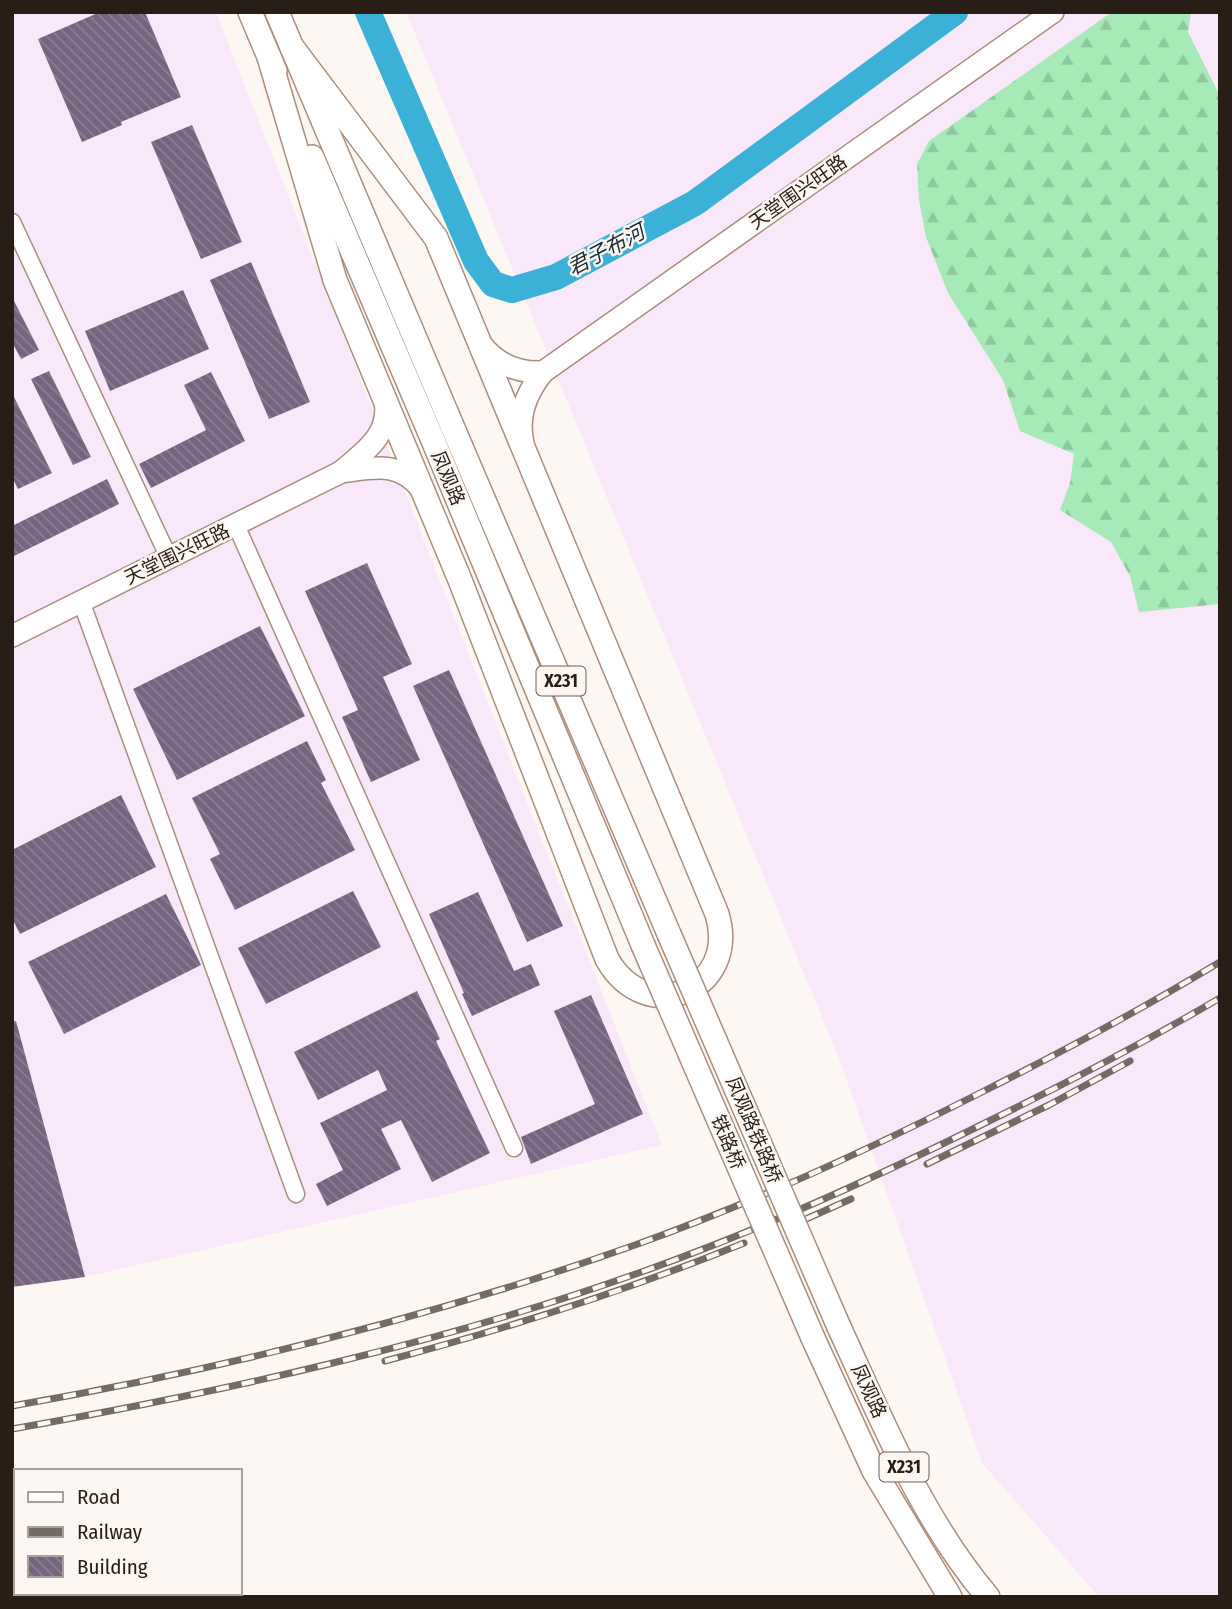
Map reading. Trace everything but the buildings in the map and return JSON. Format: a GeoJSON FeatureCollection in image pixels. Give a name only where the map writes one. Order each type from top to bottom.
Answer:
{"type":"FeatureCollection","features":[{"type":"Feature","properties":{"kind":"main road","name":"凤观路"},"geometry":{"type":"LineString","coordinates":[[250,12],[437,450],[643,944]]}},
{"type":"Feature","properties":{"kind":"main road","name":"凤观路"},"geometry":{"type":"LineString","coordinates":[[277,12],[669,933]]}},
{"type":"Feature","properties":{"kind":"main road"},"geometry":{"type":"LineString","coordinates":[[269,57],[335,280],[460,580],[607,959],[613,970],[629,986],[651,995],[685,992],[704,979],[717,959],[722,936],[717,914],[479,341],[436,238],[292,47]]}},
{"type":"Feature","properties":{"kind":"main road"},"geometry":{"type":"LineString","coordinates":[[460,580],[534,685]]}},
{"type":"Feature","properties":{"kind":"main road","name":"凤观路铁路桥"},"geometry":{"type":"LineString","coordinates":[[669,933],[839,1327]]}},
{"type":"Feature","properties":{"kind":"main road","name":"铁路桥"},"geometry":{"type":"LineString","coordinates":[[643,944],[813,1338]]}},
{"type":"Feature","properties":{"kind":"main road","name":"凤观路"},"geometry":{"type":"LineString","coordinates":[[839,1327],[907,1474],[943,1535],[988,1597]]}},
{"type":"Feature","properties":{"kind":"main road","name":"凤观路"},"geometry":{"type":"LineString","coordinates":[[813,1338],[874,1471],[950,1597]]}},
{"type":"Feature","properties":{"kind":"street","name":"天堂围兴旺路"},"geometry":{"type":"LineString","coordinates":[[543,373],[1053,12]]}},
{"type":"Feature","properties":{"kind":"street"},"geometry":{"type":"LineString","coordinates":[[12,222],[169,558]]}},
{"type":"Feature","properties":{"kind":"street"},"geometry":{"type":"LineString","coordinates":[[479,341],[485,350],[502,363],[522,371],[543,373]]}},
{"type":"Feature","properties":{"kind":"street"},"geometry":{"type":"LineString","coordinates":[[524,450],[522,414],[529,392],[543,373]]}},
{"type":"Feature","properties":{"kind":"street"},"geometry":{"type":"LineString","coordinates":[[341,472],[380,434],[386,417],[384,399]]}},
{"type":"Feature","properties":{"kind":"street"},"geometry":{"type":"LineString","coordinates":[[341,472],[390,468],[405,473],[423,491]]}},
{"type":"Feature","properties":{"kind":"street","name":"天堂围兴旺路"},"geometry":{"type":"LineString","coordinates":[[12,636],[341,472]]}},
{"type":"Feature","properties":{"kind":"street"},"geometry":{"type":"LineString","coordinates":[[236,525],[514,1148]]}},
{"type":"Feature","properties":{"kind":"street"},"geometry":{"type":"LineString","coordinates":[[81,601],[296,1194]]}},
{"type":"Feature","properties":{"kind":"shaded area"},"geometry":{"type":"Polygon","coordinates":[[[12,12],[216,12],[662,1145],[85,1277],[12,1287],[12,12]]]}},
{"type":"Feature","properties":{"kind":"shaded area"},"geometry":{"type":"Polygon","coordinates":[[[406,12],[1220,12],[1220,1597],[1099,1597],[982,1463],[840,1061],[406,12]]]}},
{"type":"Feature","properties":{"kind":"green space"},"geometry":{"type":"Polygon","coordinates":[[[1112,12],[1191,12],[1188,32],[1220,96],[1220,604],[1139,612],[1130,576],[1111,542],[1060,510],[1070,483],[1074,454],[1020,431],[1003,380],[948,293],[926,237],[919,200],[917,164],[929,141],[1112,12]]]}},
{"type":"Feature","properties":{"kind":"waterway","name":"君子布河"},"geometry":{"type":"LineString","coordinates":[[368,12],[476,261],[493,284],[512,290],[556,277],[695,203],[955,12]]}},
{"type":"Feature","properties":{"kind":"railway"},"geometry":{"type":"LineString","coordinates":[[12,1406],[170,1375],[327,1339],[559,1271],[679,1229],[810,1175],[1011,1078],[1220,962]]}},
{"type":"Feature","properties":{"kind":"railway"},"geometry":{"type":"LineString","coordinates":[[12,1429],[173,1399],[333,1363],[491,1321],[647,1270],[778,1219],[907,1161],[1078,1076],[1220,998]]}},
{"type":"Feature","properties":{"kind":"railway"},"geometry":{"type":"LineString","coordinates":[[927,1164],[1049,1105],[1130,1061]]}},
{"type":"Feature","properties":{"kind":"railway"},"geometry":{"type":"LineString","coordinates":[[806,1219],[851,1199]]}},
{"type":"Feature","properties":{"kind":"railway"},"geometry":{"type":"LineString","coordinates":[[385,1361],[567,1308],[744,1243]]}}]}
